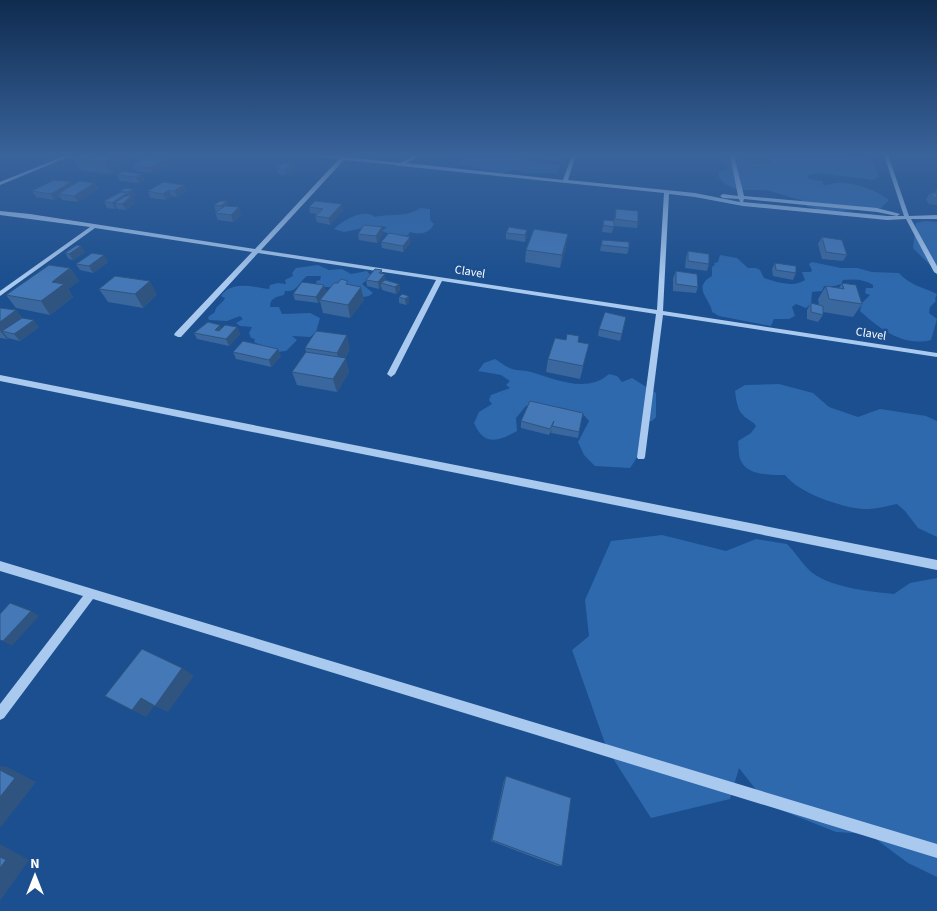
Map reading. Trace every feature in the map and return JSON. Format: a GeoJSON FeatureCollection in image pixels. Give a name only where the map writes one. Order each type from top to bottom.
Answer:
{"type":"FeatureCollection","features":[{"type":"Feature","properties":{"kind":"street"},"geometry":{"type":"LineString","coordinates":[[178,335],[307,198]]}},
{"type":"Feature","properties":{"kind":"street"},"geometry":{"type":"LineString","coordinates":[[641,457],[660,313],[667,198]]}},
{"type":"Feature","properties":{"kind":"street"},"geometry":{"type":"LineString","coordinates":[[708,198],[743,204],[887,218],[907,216],[937,217]]}},
{"type":"Feature","properties":{"kind":"street"},"geometry":{"type":"LineString","coordinates":[[741,198],[743,204]]}},
{"type":"Feature","properties":{"kind":"street"},"geometry":{"type":"LineString","coordinates":[[756,198],[877,210],[907,216]]}},
{"type":"Feature","properties":{"kind":"street"},"geometry":{"type":"LineString","coordinates":[[901,198],[907,216],[937,272]]}},
{"type":"Feature","properties":{"kind":"street","name":"Clavel"},"geometry":{"type":"LineString","coordinates":[[0,213],[937,355]]}},
{"type":"Feature","properties":{"kind":"street"},"geometry":{"type":"LineString","coordinates":[[0,294],[93,226]]}},
{"type":"Feature","properties":{"kind":"street"},"geometry":{"type":"LineString","coordinates":[[391,374],[440,279]]}},
{"type":"Feature","properties":{"kind":"street"},"geometry":{"type":"LineString","coordinates":[[0,378],[937,565]]}},
{"type":"Feature","properties":{"kind":"street"},"geometry":{"type":"LineString","coordinates":[[0,566],[937,851]]}},
{"type":"Feature","properties":{"kind":"street"},"geometry":{"type":"LineString","coordinates":[[0,714],[91,594]]}},
{"type":"Feature","properties":{"kind":"shaded area"},"geometry":{"type":"Polygon","coordinates":[[[792,198],[885,198],[889,200],[881,208],[842,211],[820,210],[807,206],[801,200],[792,198]]]}},
{"type":"Feature","properties":{"kind":"shaded area"},"geometry":{"type":"Polygon","coordinates":[[[420,208],[430,209],[430,220],[434,224],[424,233],[410,232],[408,235],[400,238],[382,231],[387,227],[380,226],[374,230],[363,228],[344,232],[334,229],[348,219],[360,214],[375,217],[409,213],[420,208]]]}},
{"type":"Feature","properties":{"kind":"shaded area"},"geometry":{"type":"Polygon","coordinates":[[[925,221],[937,222],[937,272],[913,248],[916,223],[925,221]]]}},
{"type":"Feature","properties":{"kind":"shaded area"},"geometry":{"type":"Polygon","coordinates":[[[720,255],[737,258],[748,268],[760,270],[764,278],[785,284],[795,284],[805,280],[802,272],[811,272],[809,264],[812,262],[872,272],[899,273],[912,283],[937,294],[936,301],[930,307],[929,313],[937,319],[931,340],[910,341],[901,338],[883,329],[867,317],[860,311],[862,303],[870,295],[865,293],[866,288],[873,288],[873,285],[858,280],[843,280],[841,284],[824,286],[822,291],[812,292],[811,304],[806,308],[796,304],[792,307],[795,316],[789,319],[774,319],[771,326],[719,316],[712,312],[704,294],[703,285],[712,276],[712,267],[715,265],[714,263],[718,262],[720,255]]]}},
{"type":"Feature","properties":{"kind":"shaded area"},"geometry":{"type":"Polygon","coordinates":[[[318,265],[329,270],[342,269],[351,274],[367,271],[371,276],[362,284],[373,293],[363,297],[337,288],[317,286],[316,281],[320,280],[321,276],[307,276],[295,289],[285,291],[284,295],[274,298],[270,307],[279,307],[282,314],[310,313],[320,318],[316,332],[310,337],[292,336],[297,340],[286,351],[277,352],[254,342],[255,339],[251,338],[249,333],[252,327],[240,326],[236,323],[243,319],[240,316],[227,321],[209,320],[208,317],[215,312],[216,308],[225,298],[221,296],[230,288],[249,286],[269,289],[270,285],[286,284],[285,280],[293,276],[292,273],[296,268],[318,265]]]}},
{"type":"Feature","properties":{"kind":"shaded area"},"geometry":{"type":"Polygon","coordinates":[[[495,359],[512,369],[529,371],[571,383],[591,383],[609,374],[617,376],[622,382],[632,378],[656,393],[656,417],[652,421],[647,421],[646,434],[642,446],[630,468],[595,466],[584,455],[578,442],[589,421],[582,413],[563,408],[533,404],[526,406],[516,418],[517,431],[493,440],[483,436],[474,423],[479,412],[492,404],[489,400],[491,395],[510,388],[506,385],[510,381],[501,375],[478,371],[484,363],[495,359]]]}},
{"type":"Feature","properties":{"kind":"shaded area"},"geometry":{"type":"Polygon","coordinates":[[[779,384],[813,393],[829,407],[858,417],[880,409],[926,416],[937,421],[937,537],[918,528],[897,504],[880,508],[854,508],[810,493],[791,482],[785,475],[761,474],[744,466],[739,457],[738,441],[751,433],[756,426],[739,410],[735,391],[745,385],[779,384]]]}},
{"type":"Feature","properties":{"kind":"shaded area"},"geometry":{"type":"Polygon","coordinates":[[[662,535],[726,551],[756,539],[787,544],[806,567],[817,576],[838,585],[862,590],[894,594],[910,583],[937,578],[937,877],[908,863],[869,834],[836,832],[768,805],[739,768],[730,799],[651,818],[607,749],[572,650],[589,636],[585,600],[611,541],[662,535]]]}},
{"type":"Feature","properties":{"kind":"building"},"geometry":{"type":"Polygon","coordinates":[[[111,198],[120,198],[112,203],[104,201],[111,198]]]}},
{"type":"Feature","properties":{"kind":"building"},"geometry":{"type":"Polygon","coordinates":[[[123,198],[130,198],[122,204],[115,203],[123,198]]]}},
{"type":"Feature","properties":{"kind":"building"},"geometry":{"type":"Polygon","coordinates":[[[220,201],[227,201],[221,206],[214,205],[220,201]]]}},
{"type":"Feature","properties":{"kind":"building"},"geometry":{"type":"Polygon","coordinates":[[[315,201],[342,204],[329,218],[315,216],[323,209],[309,207],[315,201]]]}},
{"type":"Feature","properties":{"kind":"building"},"geometry":{"type":"Polygon","coordinates":[[[225,206],[239,207],[231,215],[215,213],[225,206]]]}},
{"type":"Feature","properties":{"kind":"building"},"geometry":{"type":"Polygon","coordinates":[[[616,209],[638,211],[638,222],[615,219],[616,209]]]}},
{"type":"Feature","properties":{"kind":"building"},"geometry":{"type":"Polygon","coordinates":[[[604,220],[614,221],[614,227],[603,225],[604,220]]]}},
{"type":"Feature","properties":{"kind":"building"},"geometry":{"type":"Polygon","coordinates":[[[364,225],[382,227],[376,236],[358,234],[364,225]]]}},
{"type":"Feature","properties":{"kind":"building"},"geometry":{"type":"Polygon","coordinates":[[[509,227],[527,230],[525,235],[506,233],[509,227]]]}},
{"type":"Feature","properties":{"kind":"building"},"geometry":{"type":"Polygon","coordinates":[[[534,229],[568,234],[562,255],[526,250],[534,229]]]}},
{"type":"Feature","properties":{"kind":"building"},"geometry":{"type":"Polygon","coordinates":[[[389,233],[410,237],[403,246],[381,242],[389,233]]]}},
{"type":"Feature","properties":{"kind":"building"},"geometry":{"type":"Polygon","coordinates":[[[822,237],[842,240],[847,255],[826,252],[822,237]]]}},
{"type":"Feature","properties":{"kind":"building"},"geometry":{"type":"Polygon","coordinates":[[[602,240],[629,242],[629,248],[602,245],[602,240]]]}},
{"type":"Feature","properties":{"kind":"building"},"geometry":{"type":"Polygon","coordinates":[[[77,245],[81,246],[69,254],[65,253],[77,245]]]}},
{"type":"Feature","properties":{"kind":"building"},"geometry":{"type":"Polygon","coordinates":[[[688,251],[709,254],[709,264],[688,261],[688,251]]]}},
{"type":"Feature","properties":{"kind":"building"},"geometry":{"type":"Polygon","coordinates":[[[92,253],[104,255],[89,266],[76,264],[92,253]]]}},
{"type":"Feature","properties":{"kind":"building"},"geometry":{"type":"Polygon","coordinates":[[[775,263],[796,266],[796,273],[776,270],[775,263]]]}},
{"type":"Feature","properties":{"kind":"building"},"geometry":{"type":"Polygon","coordinates":[[[49,265],[70,268],[52,282],[64,284],[41,301],[6,295],[49,265]]]}},
{"type":"Feature","properties":{"kind":"building"},"geometry":{"type":"Polygon","coordinates":[[[375,269],[382,270],[379,273],[385,274],[378,282],[366,280],[375,269]]]}},
{"type":"Feature","properties":{"kind":"building"},"geometry":{"type":"Polygon","coordinates":[[[676,271],[697,274],[698,287],[676,284],[676,271]]]}},
{"type":"Feature","properties":{"kind":"building"},"geometry":{"type":"Polygon","coordinates":[[[115,276],[150,281],[135,294],[99,289],[115,276]]]}},
{"type":"Feature","properties":{"kind":"building"},"geometry":{"type":"Polygon","coordinates":[[[341,279],[348,281],[346,284],[361,287],[348,305],[320,300],[334,283],[338,283],[341,279]]]}},
{"type":"Feature","properties":{"kind":"building"},"geometry":{"type":"Polygon","coordinates":[[[385,280],[399,284],[395,287],[381,283],[385,280]]]}},
{"type":"Feature","properties":{"kind":"building"},"geometry":{"type":"Polygon","coordinates":[[[302,282],[324,285],[316,297],[293,294],[302,282]]]}},
{"type":"Feature","properties":{"kind":"building"},"geometry":{"type":"Polygon","coordinates":[[[842,283],[856,285],[862,304],[829,299],[826,286],[844,289],[842,283]]]}},
{"type":"Feature","properties":{"kind":"building"},"geometry":{"type":"Polygon","coordinates":[[[402,294],[409,296],[405,299],[399,297],[402,294]]]}},
{"type":"Feature","properties":{"kind":"building"},"geometry":{"type":"Polygon","coordinates":[[[811,303],[823,306],[823,315],[811,312],[811,303]]]}},
{"type":"Feature","properties":{"kind":"building"},"geometry":{"type":"Polygon","coordinates":[[[0,308],[16,310],[0,322],[0,308]]]}},
{"type":"Feature","properties":{"kind":"building"},"geometry":{"type":"Polygon","coordinates":[[[605,312],[626,317],[622,334],[599,329],[605,312]]]}},
{"type":"Feature","properties":{"kind":"building"},"geometry":{"type":"Polygon","coordinates":[[[22,318],[34,320],[14,334],[2,331],[22,318]]]}},
{"type":"Feature","properties":{"kind":"building"},"geometry":{"type":"Polygon","coordinates":[[[208,322],[220,325],[215,330],[219,331],[225,325],[237,327],[226,339],[194,333],[208,322]]]}},
{"type":"Feature","properties":{"kind":"building"},"geometry":{"type":"Polygon","coordinates":[[[316,331],[347,335],[337,353],[305,348],[316,331]]]}},
{"type":"Feature","properties":{"kind":"building"},"geometry":{"type":"Polygon","coordinates":[[[567,334],[579,336],[578,342],[589,344],[583,366],[548,359],[555,338],[566,340],[567,334]]]}},
{"type":"Feature","properties":{"kind":"building"},"geometry":{"type":"Polygon","coordinates":[[[243,341],[278,349],[269,360],[233,352],[243,341]]]}},
{"type":"Feature","properties":{"kind":"building"},"geometry":{"type":"Polygon","coordinates":[[[306,352],[346,358],[333,379],[292,372],[306,352]]]}},
{"type":"Feature","properties":{"kind":"building"},"geometry":{"type":"Polygon","coordinates":[[[530,401],[583,413],[579,432],[552,426],[554,421],[550,429],[521,421],[530,401]]]}},
{"type":"Feature","properties":{"kind":"building"},"geometry":{"type":"Polygon","coordinates":[[[10,603],[31,611],[3,641],[0,640],[0,614],[10,603]]]}},
{"type":"Feature","properties":{"kind":"building"},"geometry":{"type":"Polygon","coordinates":[[[142,649],[182,668],[155,706],[141,698],[132,710],[105,696],[142,649]]]}},
{"type":"Feature","properties":{"kind":"building"},"geometry":{"type":"Polygon","coordinates":[[[0,770],[15,778],[0,797],[0,770]]]}},
{"type":"Feature","properties":{"kind":"building"},"geometry":{"type":"Polygon","coordinates":[[[506,776],[571,798],[562,866],[492,840],[506,776]]]}},
{"type":"Feature","properties":{"kind":"building"},"geometry":{"type":"Polygon","coordinates":[[[0,857],[6,860],[0,868],[0,857]]]}}]}
